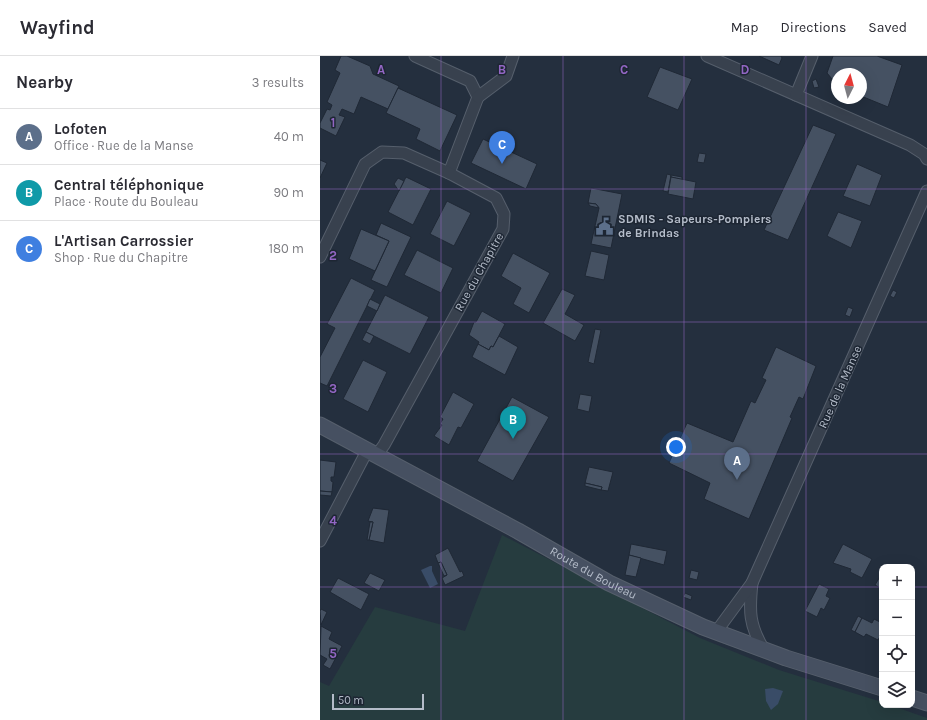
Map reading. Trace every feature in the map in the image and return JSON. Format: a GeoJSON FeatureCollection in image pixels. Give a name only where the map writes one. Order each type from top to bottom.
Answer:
{"type":"FeatureCollection","features":[{"type":"Feature","properties":{"kind":"main road","name":"Route du Bouleau"},"geometry":{"type":"LineString","coordinates":[[320,425],[371,454],[518,531],[609,583],[716,632],[764,650],[879,687]]}},
{"type":"Feature","properties":{"kind":"main road"},"geometry":{"type":"LineString","coordinates":[[915,699],[927,703]]}},
{"type":"Feature","properties":{"kind":"street"},"geometry":{"type":"LineString","coordinates":[[415,56],[470,81],[478,97]]}},
{"type":"Feature","properties":{"kind":"street"},"geometry":{"type":"LineString","coordinates":[[448,172],[478,97],[506,76],[513,56]]}},
{"type":"Feature","properties":{"kind":"street"},"geometry":{"type":"LineString","coordinates":[[707,56],[910,145],[924,154],[927,159]]}},
{"type":"Feature","properties":{"kind":"street"},"geometry":{"type":"LineString","coordinates":[[796,95],[812,56]]}},
{"type":"Feature","properties":{"kind":"street","name":"Rue du Chapitre"},"geometry":{"type":"LineString","coordinates":[[320,257],[365,164],[382,152],[404,153],[448,172],[496,198],[504,214],[502,229],[384,445],[371,454],[320,542]]}},
{"type":"Feature","properties":{"kind":"street","name":"Rue de la Manse"},"geometry":{"type":"LineString","coordinates":[[752,583],[927,191]]}},
{"type":"Feature","properties":{"kind":"street"},"geometry":{"type":"LineString","coordinates":[[716,632],[752,583]]}},
{"type":"Feature","properties":{"kind":"street"},"geometry":{"type":"LineString","coordinates":[[752,583],[749,612],[756,637],[764,650]]}},
{"type":"Feature","properties":{"kind":"green space"},"geometry":{"type":"Polygon","coordinates":[[[502,535],[700,638],[779,670],[879,701],[879,708],[899,708],[927,718],[927,720],[320,720],[320,682],[329,686],[375,607],[465,631],[502,535]]]}},
{"type":"Feature","properties":{"kind":"water"},"geometry":{"type":"Polygon","coordinates":[[[432,566],[432,571],[438,584],[430,588],[421,570],[432,566]]]}},
{"type":"Feature","properties":{"kind":"water"},"geometry":{"type":"Polygon","coordinates":[[[773,688],[783,691],[778,704],[771,710],[766,701],[765,689],[773,688]]]}},
{"type":"Feature","properties":{"kind":"building"},"geometry":{"type":"Polygon","coordinates":[[[341,56],[347,56],[370,66],[373,74],[399,86],[388,109],[361,97],[354,114],[342,109],[339,115],[345,117],[336,136],[320,128],[320,123],[327,109],[330,110],[332,105],[327,102],[340,73],[335,70],[341,56]]]}},
{"type":"Feature","properties":{"kind":"building"},"geometry":{"type":"Polygon","coordinates":[[[759,56],[781,56],[782,58],[779,65],[759,56]]]}},
{"type":"Feature","properties":{"kind":"building"},"geometry":{"type":"Polygon","coordinates":[[[833,56],[877,56],[902,65],[888,107],[867,98],[867,68],[831,68],[831,78],[827,73],[833,56]]]}},
{"type":"Feature","properties":{"kind":"building"},"geometry":{"type":"Polygon","coordinates":[[[660,67],[692,79],[678,110],[647,97],[660,67]]]}},
{"type":"Feature","properties":{"kind":"building"},"geometry":{"type":"Polygon","coordinates":[[[816,79],[819,87],[814,88],[812,81],[816,79]]]}},
{"type":"Feature","properties":{"kind":"building"},"geometry":{"type":"Polygon","coordinates":[[[398,88],[457,115],[440,151],[416,139],[420,129],[386,113],[398,88]]]}},
{"type":"Feature","properties":{"kind":"building"},"geometry":{"type":"Polygon","coordinates":[[[813,125],[836,134],[788,240],[764,230],[813,125]]]}},
{"type":"Feature","properties":{"kind":"building"},"geometry":{"type":"Polygon","coordinates":[[[483,139],[537,164],[526,189],[471,163],[483,139]]]}},
{"type":"Feature","properties":{"kind":"building"},"geometry":{"type":"Polygon","coordinates":[[[699,153],[706,154],[704,163],[697,162],[699,153]]]}},
{"type":"Feature","properties":{"kind":"building"},"geometry":{"type":"Polygon","coordinates":[[[320,160],[327,163],[320,178],[320,160]]]}},
{"type":"Feature","properties":{"kind":"building"},"geometry":{"type":"Polygon","coordinates":[[[857,164],[882,175],[870,206],[843,196],[857,164]]]}},
{"type":"Feature","properties":{"kind":"building"},"geometry":{"type":"Polygon","coordinates":[[[667,174],[671,175],[668,192],[663,191],[667,174]]]}},
{"type":"Feature","properties":{"kind":"building"},"geometry":{"type":"Polygon","coordinates":[[[671,175],[682,177],[682,180],[671,177],[671,175]]]}},
{"type":"Feature","properties":{"kind":"building"},"geometry":{"type":"Polygon","coordinates":[[[406,177],[431,189],[413,225],[388,212],[406,177]]]}},
{"type":"Feature","properties":{"kind":"building"},"geometry":{"type":"Polygon","coordinates":[[[671,177],[696,182],[693,199],[668,194],[671,177]]]}},
{"type":"Feature","properties":{"kind":"building"},"geometry":{"type":"Polygon","coordinates":[[[398,178],[404,181],[399,191],[394,184],[398,178]]]}},
{"type":"Feature","properties":{"kind":"building","name":"SDMIS - Sapeurs-Pompiers de Brindas"},"geometry":{"type":"Polygon","coordinates":[[[591,188],[622,194],[611,248],[591,244],[599,208],[596,204],[588,203],[591,188]]]}},
{"type":"Feature","properties":{"kind":"building"},"geometry":{"type":"Polygon","coordinates":[[[447,201],[471,213],[454,246],[430,234],[447,201]]]}},
{"type":"Feature","properties":{"kind":"building"},"geometry":{"type":"Polygon","coordinates":[[[588,203],[596,204],[599,208],[590,206],[588,203]]]}},
{"type":"Feature","properties":{"kind":"building"},"geometry":{"type":"Polygon","coordinates":[[[838,212],[862,221],[851,248],[827,236],[838,212]]]}},
{"type":"Feature","properties":{"kind":"building"},"geometry":{"type":"Polygon","coordinates":[[[381,223],[411,237],[387,287],[371,280],[389,241],[376,235],[381,223]]]}},
{"type":"Feature","properties":{"kind":"building"},"geometry":{"type":"Polygon","coordinates":[[[361,229],[389,241],[375,271],[349,259],[361,229]]]}},
{"type":"Feature","properties":{"kind":"building"},"geometry":{"type":"Polygon","coordinates":[[[417,250],[453,268],[441,293],[404,275],[417,250]]]}},
{"type":"Feature","properties":{"kind":"building"},"geometry":{"type":"Polygon","coordinates":[[[591,251],[609,255],[604,280],[585,276],[591,251]]]}},
{"type":"Feature","properties":{"kind":"building"},"geometry":{"type":"Polygon","coordinates":[[[513,253],[550,273],[529,313],[513,304],[521,288],[501,276],[513,253]]]}},
{"type":"Feature","properties":{"kind":"building"},"geometry":{"type":"Polygon","coordinates":[[[351,278],[375,290],[327,386],[320,383],[320,357],[335,328],[327,324],[351,278]]]}},
{"type":"Feature","properties":{"kind":"building"},"geometry":{"type":"Polygon","coordinates":[[[562,289],[575,295],[565,314],[584,325],[575,341],[543,323],[562,289]]]}},
{"type":"Feature","properties":{"kind":"building"},"geometry":{"type":"Polygon","coordinates":[[[893,290],[897,292],[894,298],[890,296],[893,290]]]}},
{"type":"Feature","properties":{"kind":"building"},"geometry":{"type":"Polygon","coordinates":[[[385,295],[429,317],[410,354],[366,332],[385,295]]]}},
{"type":"Feature","properties":{"kind":"building"},"geometry":{"type":"Polygon","coordinates":[[[370,299],[380,304],[377,311],[367,306],[370,299]]]}},
{"type":"Feature","properties":{"kind":"building"},"geometry":{"type":"Polygon","coordinates":[[[848,307],[853,309],[850,317],[845,315],[848,307]]]}},
{"type":"Feature","properties":{"kind":"building"},"geometry":{"type":"Polygon","coordinates":[[[482,311],[505,324],[493,347],[491,346],[489,350],[478,344],[479,342],[469,335],[474,322],[476,322],[482,311]]]}},
{"type":"Feature","properties":{"kind":"building"},"geometry":{"type":"Polygon","coordinates":[[[595,329],[601,330],[594,364],[588,362],[595,329]]]}},
{"type":"Feature","properties":{"kind":"building"},"geometry":{"type":"Polygon","coordinates":[[[366,332],[374,336],[370,344],[362,340],[366,332]]]}},
{"type":"Feature","properties":{"kind":"building"},"geometry":{"type":"Polygon","coordinates":[[[499,336],[518,347],[505,375],[472,357],[478,344],[489,350],[491,346],[493,347],[499,336]]]}},
{"type":"Feature","properties":{"kind":"building"},"geometry":{"type":"Polygon","coordinates":[[[776,347],[816,366],[803,399],[799,397],[790,417],[792,418],[749,519],[704,499],[710,483],[669,463],[687,423],[733,442],[751,401],[755,403],[766,380],[762,378],[776,347]]]}},
{"type":"Feature","properties":{"kind":"building"},"geometry":{"type":"Polygon","coordinates":[[[363,360],[387,372],[368,412],[343,399],[363,360]]]}},
{"type":"Feature","properties":{"kind":"building"},"geometry":{"type":"Polygon","coordinates":[[[453,392],[474,404],[461,428],[458,427],[449,445],[434,436],[442,425],[440,424],[443,419],[440,417],[453,392]]]}},
{"type":"Feature","properties":{"kind":"building"},"geometry":{"type":"Polygon","coordinates":[[[580,394],[592,396],[589,412],[577,409],[580,394]]]}},
{"type":"Feature","properties":{"kind":"building"},"geometry":{"type":"Polygon","coordinates":[[[512,397],[549,417],[513,481],[477,461],[512,397]]]}},
{"type":"Feature","properties":{"kind":"building"},"geometry":{"type":"Polygon","coordinates":[[[320,460],[336,462],[334,477],[331,477],[331,481],[333,482],[332,492],[320,491],[320,460]]]}},
{"type":"Feature","properties":{"kind":"building"},"geometry":{"type":"Polygon","coordinates":[[[589,467],[613,472],[608,491],[601,490],[602,487],[585,483],[589,467]]]}},
{"type":"Feature","properties":{"kind":"building"},"geometry":{"type":"Polygon","coordinates":[[[585,483],[602,487],[601,490],[585,486],[585,483]]]}},
{"type":"Feature","properties":{"kind":"building"},"geometry":{"type":"Polygon","coordinates":[[[320,491],[332,492],[331,496],[320,495],[320,491]]]}},
{"type":"Feature","properties":{"kind":"building"},"geometry":{"type":"Polygon","coordinates":[[[373,508],[389,510],[384,543],[369,540],[373,522],[368,521],[373,508]]]}},
{"type":"Feature","properties":{"kind":"building"},"geometry":{"type":"Polygon","coordinates":[[[370,522],[373,522],[369,540],[367,540],[370,522]]]}},
{"type":"Feature","properties":{"kind":"building"},"geometry":{"type":"Polygon","coordinates":[[[631,544],[667,551],[664,565],[629,555],[631,544]]]}},
{"type":"Feature","properties":{"kind":"building"},"geometry":{"type":"Polygon","coordinates":[[[843,544],[872,559],[862,578],[850,572],[851,569],[833,563],[843,544]]]}},
{"type":"Feature","properties":{"kind":"building"},"geometry":{"type":"Polygon","coordinates":[[[448,548],[460,572],[462,571],[464,576],[445,585],[442,578],[447,575],[441,562],[438,563],[435,555],[448,548]]]}},
{"type":"Feature","properties":{"kind":"building"},"geometry":{"type":"Polygon","coordinates":[[[629,555],[641,558],[636,577],[625,575],[629,555]]]}},
{"type":"Feature","properties":{"kind":"building"},"geometry":{"type":"Polygon","coordinates":[[[441,562],[447,575],[444,576],[438,563],[441,562]]]}},
{"type":"Feature","properties":{"kind":"building"},"geometry":{"type":"Polygon","coordinates":[[[691,570],[699,572],[697,580],[689,578],[691,570]]]}},
{"type":"Feature","properties":{"kind":"building"},"geometry":{"type":"Polygon","coordinates":[[[370,573],[385,580],[379,591],[364,583],[370,573]]]}},
{"type":"Feature","properties":{"kind":"building"},"geometry":{"type":"Polygon","coordinates":[[[338,578],[369,594],[361,610],[330,592],[338,578]]]}},
{"type":"Feature","properties":{"kind":"building"},"geometry":{"type":"Polygon","coordinates":[[[879,578],[879,587],[875,585],[879,578]]]}},
{"type":"Feature","properties":{"kind":"building"},"geometry":{"type":"Polygon","coordinates":[[[819,584],[829,589],[826,596],[830,598],[824,610],[821,608],[817,617],[805,611],[819,584]]]}},
{"type":"Feature","properties":{"kind":"building"},"geometry":{"type":"Polygon","coordinates":[[[685,593],[692,596],[691,600],[683,597],[685,593]]]}},
{"type":"Feature","properties":{"kind":"building"},"geometry":{"type":"Polygon","coordinates":[[[321,609],[327,612],[321,625],[320,611],[321,609]]]}},
{"type":"Feature","properties":{"kind":"building"},"geometry":{"type":"Polygon","coordinates":[[[858,616],[862,618],[855,632],[851,630],[858,616]]]}},
{"type":"Feature","properties":{"kind":"building"},"geometry":{"type":"Polygon","coordinates":[[[862,618],[872,623],[874,619],[879,622],[878,640],[866,634],[864,637],[855,632],[862,618]]]}},
{"type":"Feature","properties":{"kind":"building"},"geometry":{"type":"Polygon","coordinates":[[[321,626],[332,632],[329,639],[342,646],[330,669],[323,665],[327,659],[320,655],[321,626]]]}},
{"type":"Feature","properties":{"kind":"place","name":"L'Artisan Carrossier"},"geometry":{"type":"Point","coordinates":[502,164]}},
{"type":"Feature","properties":{"kind":"place","name":"SDMIS - Sapeurs-Pompiers de Brindas"},"geometry":{"type":"Point","coordinates":[605,226]}},
{"type":"Feature","properties":{"kind":"place","name":"Central téléphonique"},"geometry":{"type":"Point","coordinates":[513,439]}},
{"type":"Feature","properties":{"kind":"place","name":"Lofoten"},"geometry":{"type":"Point","coordinates":[737,480]}}]}
